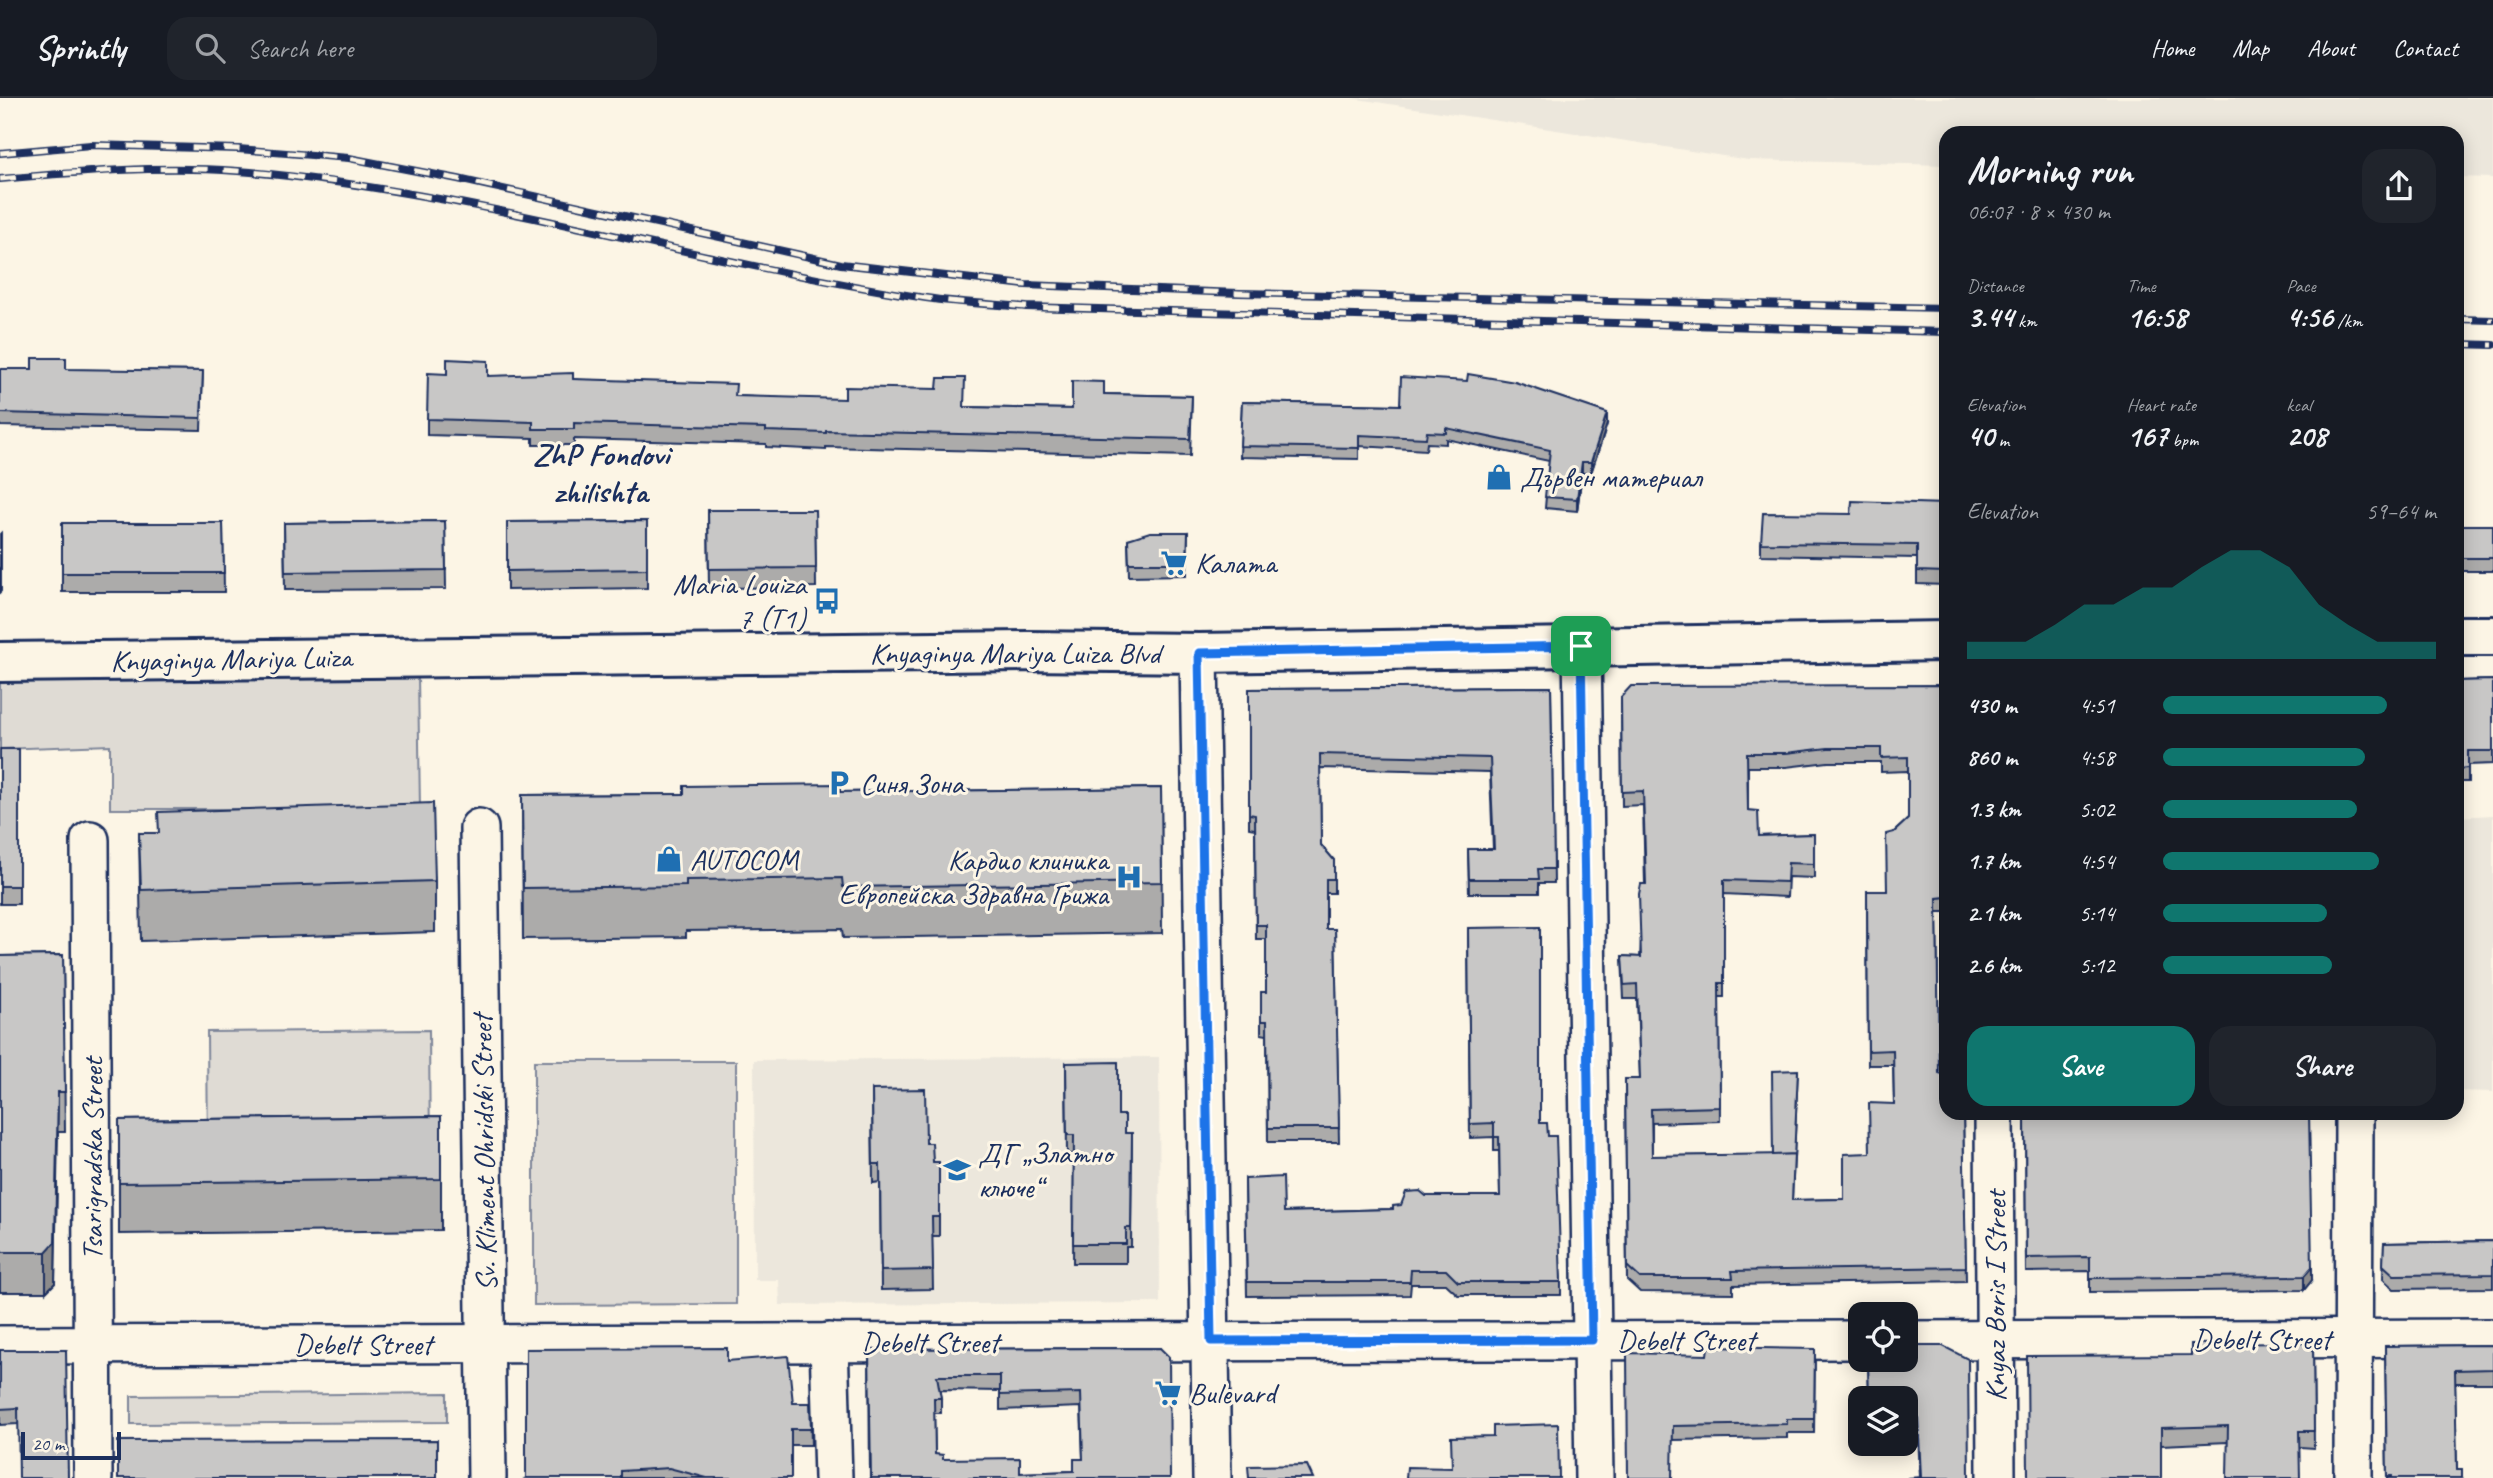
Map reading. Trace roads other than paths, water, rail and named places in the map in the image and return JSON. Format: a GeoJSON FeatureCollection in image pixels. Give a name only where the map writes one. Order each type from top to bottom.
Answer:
{"type":"FeatureCollection","features":[{"type":"Feature","properties":{"kind":"main road"},"geometry":{"type":"LineString","coordinates":[[2464,636],[2493,636]]}},
{"type":"Feature","properties":{"kind":"main road","name":"Knyaginya Mariya Luiza Blvd"},"geometry":{"type":"LineString","coordinates":[[1199,653],[1939,641]]}},
{"type":"Feature","properties":{"kind":"main road","name":"Knyaginya Mariya Luiza"},"geometry":{"type":"LineString","coordinates":[[0,662],[1028,651],[1199,653]]}},
{"type":"Feature","properties":{"kind":"street"},"geometry":{"type":"LineString","coordinates":[[1581,646],[1594,1478]]}},
{"type":"Feature","properties":{"kind":"street"},"geometry":{"type":"LineString","coordinates":[[1199,653],[1212,1478]]}},
{"type":"Feature","properties":{"kind":"street","name":"Sv. Kliment Ohridski Street"},"geometry":{"type":"LineString","coordinates":[[479,828],[487,1478]]}},
{"type":"Feature","properties":{"kind":"street","name":"Tsarigradska Street"},"geometry":{"type":"LineString","coordinates":[[90,840],[93,1478]]}},
{"type":"Feature","properties":{"kind":"street","name":"Knyaz Boris I Street"},"geometry":{"type":"LineString","coordinates":[[1994,1120],[1997,1478]]}},
{"type":"Feature","properties":{"kind":"street"},"geometry":{"type":"LineString","coordinates":[[2353,1478],[2354,1120]]}},
{"type":"Feature","properties":{"kind":"street","name":"Debelt Street"},"geometry":{"type":"LineString","coordinates":[[1918,1340],[2493,1338]]}},
{"type":"Feature","properties":{"kind":"street","name":"Debelt Street"},"geometry":{"type":"LineString","coordinates":[[0,1345],[1848,1340]]}},
{"type":"Feature","properties":{"kind":"street"},"geometry":{"type":"LineString","coordinates":[[829,1342],[833,1478]]}},
{"type":"Feature","properties":{"kind":"railway"},"geometry":{"type":"LineString","coordinates":[[0,153],[91,145],[238,149],[349,158],[458,179],[841,264],[1025,285],[1239,293],[1939,308]]}},
{"type":"Feature","properties":{"kind":"railway"},"geometry":{"type":"LineString","coordinates":[[0,179],[149,169],[208,169],[325,180],[497,210],[840,283],[926,298],[1026,307],[1939,332]]}},
{"type":"Feature","properties":{"kind":"railway"},"geometry":{"type":"LineString","coordinates":[[2464,319],[2493,320]]}},
{"type":"Feature","properties":{"kind":"railway"},"geometry":{"type":"LineString","coordinates":[[2464,344],[2493,345]]}},
{"type":"Feature","properties":{"kind":"place","name":"Дървен материал"},"geometry":{"type":"Point","coordinates":[1499,477]}},
{"type":"Feature","properties":{"kind":"place","name":"Калата"},"geometry":{"type":"Point","coordinates":[1174,563]}},
{"type":"Feature","properties":{"kind":"place","name":"Maria Louiza 7 (T1)"},"geometry":{"type":"Point","coordinates":[827,601]}},
{"type":"Feature","properties":{"kind":"place","name":"Синя Зона"},"geometry":{"type":"Point","coordinates":[839,783]}},
{"type":"Feature","properties":{"kind":"place","name":"AUTOCOM"},"geometry":{"type":"Point","coordinates":[669,859]}},
{"type":"Feature","properties":{"kind":"place","name":"Кардио клиника Европейска Здравна Грижа"},"geometry":{"type":"Point","coordinates":[1129,877]}},
{"type":"Feature","properties":{"kind":"place","name":"ДГ „Златно ключе“"},"geometry":{"type":"Point","coordinates":[957,1170]}},
{"type":"Feature","properties":{"kind":"place","name":"Bulevard"},"geometry":{"type":"Point","coordinates":[1168,1393]}},
{"type":"Feature","properties":{"kind":"district","name":"ZhP Fondovi zhilishta"},"geometry":{"type":"Point","coordinates":[601,472]}}]}
